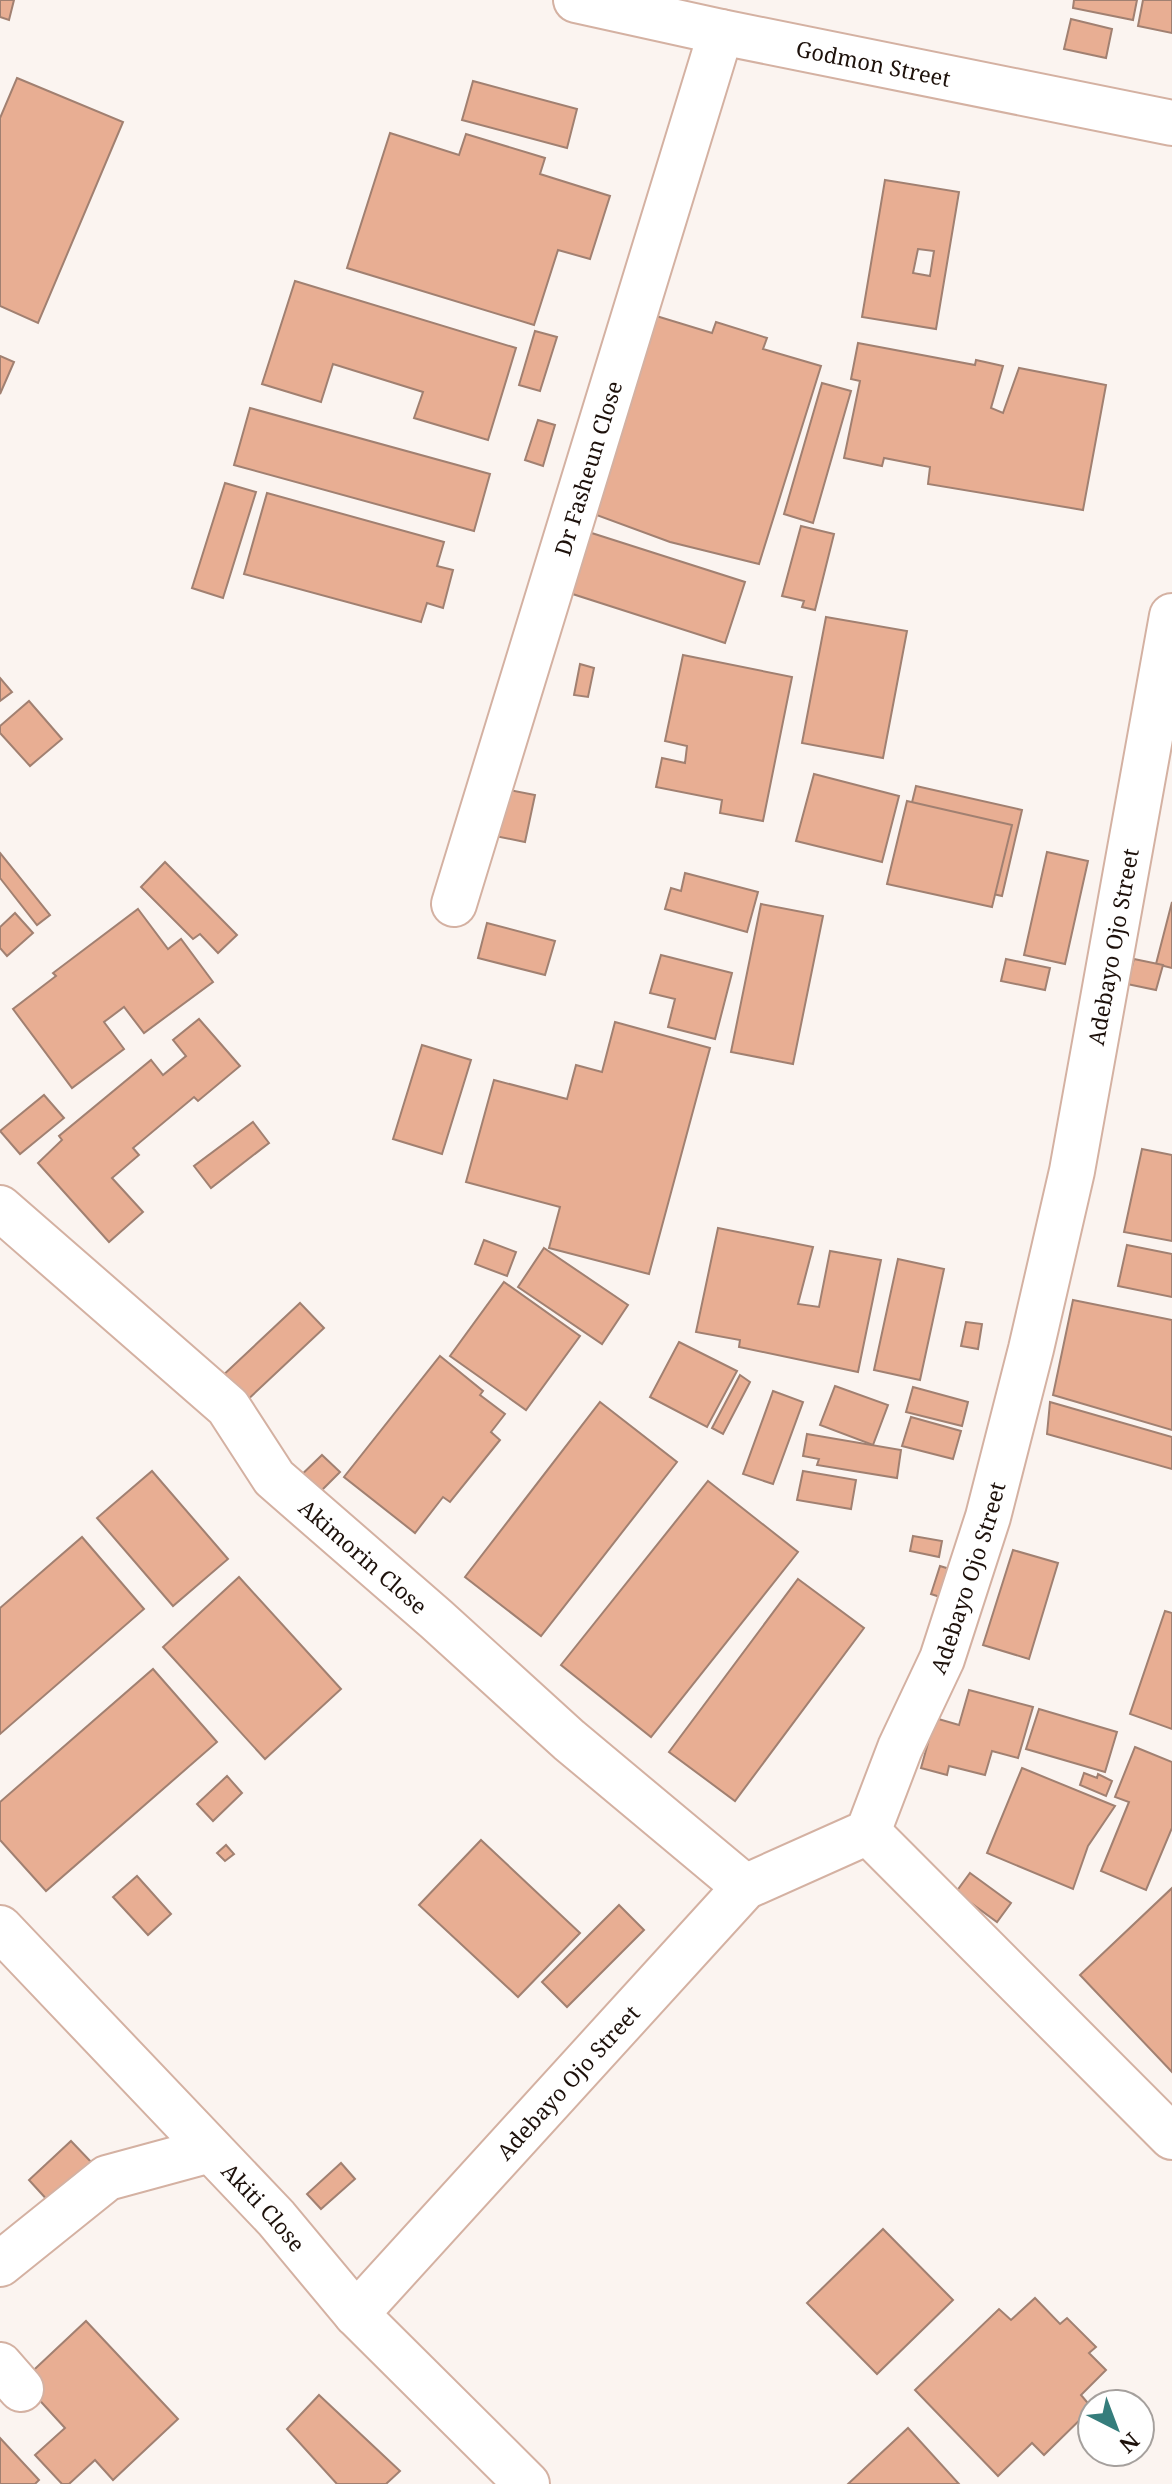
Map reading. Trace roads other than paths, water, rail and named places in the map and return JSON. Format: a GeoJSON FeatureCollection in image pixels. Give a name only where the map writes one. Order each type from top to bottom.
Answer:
{"type":"FeatureCollection","features":[{"type":"Feature","properties":{"kind":"street","name":"Godmon Street"},"geometry":{"type":"LineString","coordinates":[[576,0],[1172,123]]}},
{"type":"Feature","properties":{"kind":"street","name":"Dr Fasheun Close"},"geometry":{"type":"LineString","coordinates":[[454,904],[721,32]]}},
{"type":"Feature","properties":{"kind":"street","name":"Adebayo Ojo Street"},"geometry":{"type":"LineString","coordinates":[[356,2314],[745,1887],[868,1832],[900,1748],[942,1659],[988,1517],[1031,1349],[1072,1171],[1172,616]]}},
{"type":"Feature","properties":{"kind":"street","name":"Akimorin Close"},"geometry":{"type":"LineString","coordinates":[[0,1208],[228,1407],[274,1478],[569,1740],[745,1887]]}},
{"type":"Feature","properties":{"kind":"street"},"geometry":{"type":"LineString","coordinates":[[868,1832],[1172,2137]]}},
{"type":"Feature","properties":{"kind":"street","name":"Akiti Close"},"geometry":{"type":"LineString","coordinates":[[0,1928],[276,2218],[356,2314],[527,2484]]}},
{"type":"Feature","properties":{"kind":"street"},"geometry":{"type":"LineString","coordinates":[[0,2264],[107,2178],[210,2150]]}}]}
